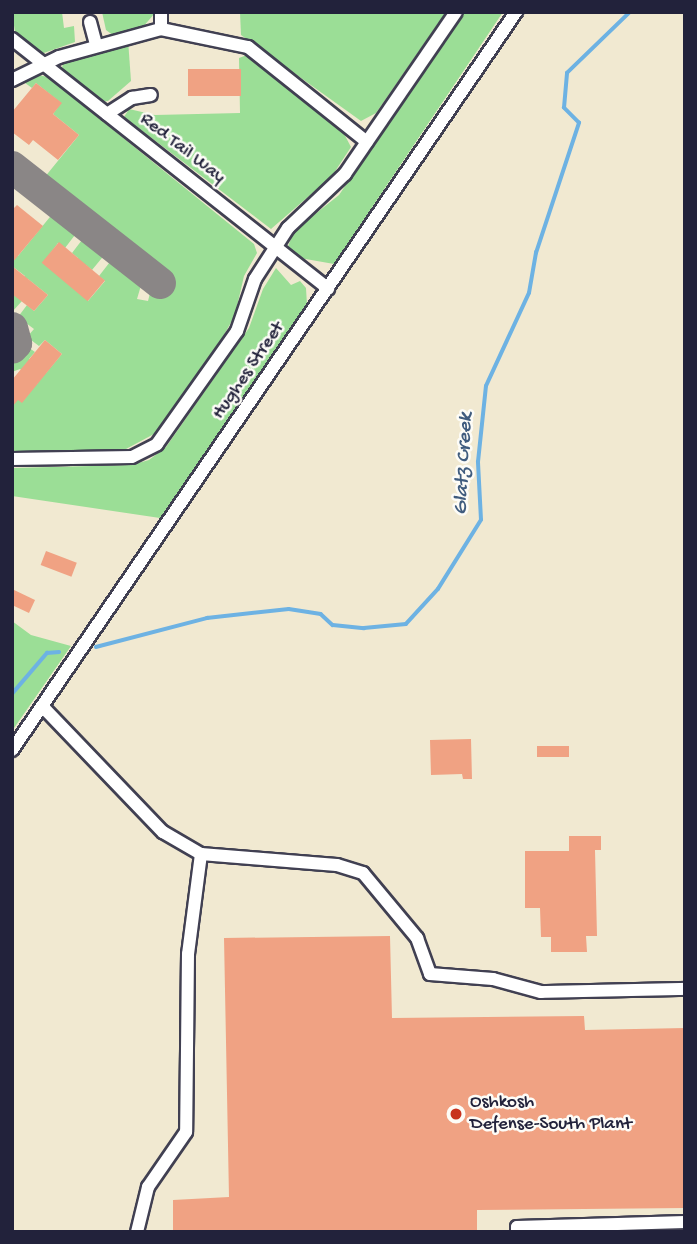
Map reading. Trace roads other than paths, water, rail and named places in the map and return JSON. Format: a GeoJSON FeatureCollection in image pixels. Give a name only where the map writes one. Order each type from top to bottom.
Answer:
{"type":"FeatureCollection","features":[{"type":"Feature","properties":{"kind":"street"},"geometry":{"type":"LineString","coordinates":[[161,12],[161,29]]}},
{"type":"Feature","properties":{"kind":"street"},"geometry":{"type":"LineString","coordinates":[[12,459],[132,457],[157,444],[237,331],[255,279],[275,247],[305,211],[345,174],[456,12]]}},
{"type":"Feature","properties":{"kind":"street","name":"Hughes Street"},"geometry":{"type":"LineString","coordinates":[[12,750],[516,12]]}},
{"type":"Feature","properties":{"kind":"street"},"geometry":{"type":"LineString","coordinates":[[90,22],[96,45]]}},
{"type":"Feature","properties":{"kind":"street"},"geometry":{"type":"LineString","coordinates":[[12,80],[43,64],[96,45],[161,29],[248,47],[368,142]]}},
{"type":"Feature","properties":{"kind":"street","name":"Red Tail Way"},"geometry":{"type":"LineString","coordinates":[[12,39],[328,289]]}},
{"type":"Feature","properties":{"kind":"street"},"geometry":{"type":"LineString","coordinates":[[107,114],[122,103],[151,95]]}},
{"type":"Feature","properties":{"kind":"street"},"geometry":{"type":"LineString","coordinates":[[42,706],[163,832],[201,854],[337,865],[363,873],[418,938],[430,974],[493,979],[541,992],[685,989]]}},
{"type":"Feature","properties":{"kind":"street"},"geometry":{"type":"LineString","coordinates":[[137,1232],[148,1187],[186,1132],[188,954],[201,854]]}},
{"type":"Feature","properties":{"kind":"street"},"geometry":{"type":"LineString","coordinates":[[517,1232],[517,1227],[685,1222]]}},
{"type":"Feature","properties":{"kind":"waterway","name":"Glatz Creek"},"geometry":{"type":"LineString","coordinates":[[96,647],[207,618],[289,609],[321,614],[333,625],[364,628],[406,624],[438,589],[481,520],[478,462],[486,386],[529,293],[536,253],[579,123],[564,108],[567,73],[630,12]]}},
{"type":"Feature","properties":{"kind":"waterway","name":"Glatz Creek"},"geometry":{"type":"LineString","coordinates":[[12,694],[47,653],[59,652]]}},
{"type":"Feature","properties":{"kind":"place","name":"Oshkosh Defense-South Plant"},"geometry":{"type":"Point","coordinates":[456,1114]}}]}
